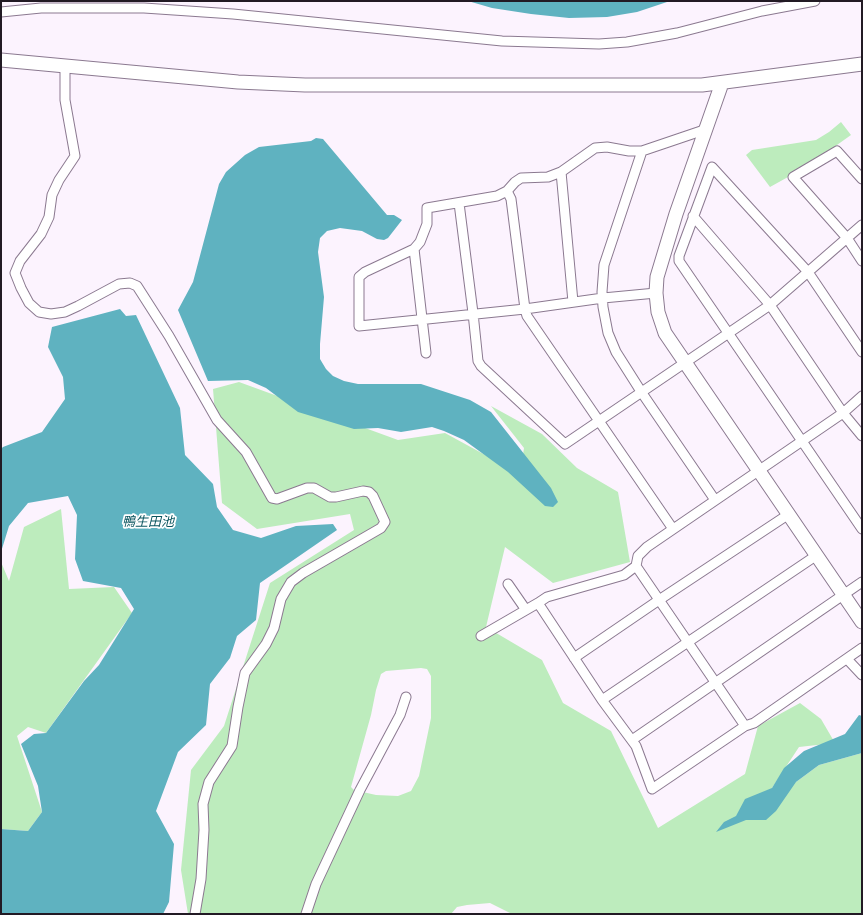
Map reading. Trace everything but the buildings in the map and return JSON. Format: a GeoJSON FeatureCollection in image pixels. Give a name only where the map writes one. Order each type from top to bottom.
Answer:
{"type":"FeatureCollection","features":[{"type":"Feature","properties":{"kind":"street"},"geometry":{"type":"LineString","coordinates":[[1,12],[41,8],[144,8],[233,14],[502,41],[599,44],[627,42],[677,33],[762,11],[814,1]]}},
{"type":"Feature","properties":{"kind":"street"},"geometry":{"type":"LineString","coordinates":[[1,60],[238,82],[304,85],[702,84],[722,83],[862,64]]}},
{"type":"Feature","properties":{"kind":"street"},"geometry":{"type":"LineString","coordinates":[[65,66],[65,100],[75,156],[58,180],[52,195],[49,217],[41,234],[20,261],[15,274],[30,303],[39,312],[51,314],[65,312],[118,284],[130,283],[137,286],[217,420],[246,452],[272,498],[277,499],[307,488],[314,488],[330,497],[336,498],[363,491],[369,492],[373,496],[385,522],[381,528],[302,573],[291,582],[281,599],[274,628],[266,644],[246,673],[238,707],[232,746],[209,782],[203,804],[204,830],[201,879],[195,914]]}},
{"type":"Feature","properties":{"kind":"street"},"geometry":{"type":"LineString","coordinates":[[722,83],[704,130],[676,214],[658,277],[656,293],[658,312],[665,333],[862,622]]}},
{"type":"Feature","properties":{"kind":"street"},"geometry":{"type":"LineString","coordinates":[[656,293],[603,298],[525,309],[473,313],[359,326],[360,277],[364,272],[414,249],[420,242],[427,224],[427,208],[497,196],[521,178],[548,177],[561,172],[595,148],[607,147],[629,151],[642,151],[704,130]]}},
{"type":"Feature","properties":{"kind":"street"},"geometry":{"type":"LineString","coordinates":[[642,151],[604,265],[602,292],[608,333],[616,352],[642,393],[715,500]]}},
{"type":"Feature","properties":{"kind":"street"},"geometry":{"type":"LineString","coordinates":[[862,179],[837,151],[793,177],[847,238],[862,261]]}},
{"type":"Feature","properties":{"kind":"street"},"geometry":{"type":"LineString","coordinates":[[862,352],[808,272],[712,167],[693,216],[679,256],[679,261],[862,530]]}},
{"type":"Feature","properties":{"kind":"street"},"geometry":{"type":"LineString","coordinates":[[561,172],[573,302]]}},
{"type":"Feature","properties":{"kind":"street"},"geometry":{"type":"LineString","coordinates":[[507,190],[511,199],[525,309],[528,316],[672,529]]}},
{"type":"Feature","properties":{"kind":"street"},"geometry":{"type":"LineString","coordinates":[[459,203],[478,361],[481,366],[565,444],[600,422],[770,306],[862,226]]}},
{"type":"Feature","properties":{"kind":"street"},"geometry":{"type":"LineString","coordinates":[[693,216],[770,306],[843,413],[862,436]]}},
{"type":"Feature","properties":{"kind":"street"},"geometry":{"type":"LineString","coordinates":[[414,249],[426,353]]}},
{"type":"Feature","properties":{"kind":"street"},"geometry":{"type":"LineString","coordinates":[[481,636],[547,597],[624,575],[636,566],[638,556],[647,547],[843,413],[862,396]]}},
{"type":"Feature","properties":{"kind":"street"},"geometry":{"type":"LineString","coordinates":[[574,658],[789,514]]}},
{"type":"Feature","properties":{"kind":"street"},"geometry":{"type":"LineString","coordinates":[[602,700],[687,641],[817,555]]}},
{"type":"Feature","properties":{"kind":"street"},"geometry":{"type":"LineString","coordinates":[[636,566],[745,726]]}},
{"type":"Feature","properties":{"kind":"street"},"geometry":{"type":"LineString","coordinates":[[632,740],[862,582]]}},
{"type":"Feature","properties":{"kind":"street"},"geometry":{"type":"LineString","coordinates":[[508,584],[526,610]]}},
{"type":"Feature","properties":{"kind":"street"},"geometry":{"type":"LineString","coordinates":[[538,603],[602,700],[636,746],[652,789],[745,726],[754,723],[862,648]]}},
{"type":"Feature","properties":{"kind":"street"},"geometry":{"type":"LineString","coordinates":[[847,659],[862,675]]}},
{"type":"Feature","properties":{"kind":"street"},"geometry":{"type":"LineString","coordinates":[[306,914],[316,884],[360,790],[400,716],[406,697]]}},
{"type":"Feature","properties":{"kind":"green space"},"geometry":{"type":"Polygon","coordinates":[[[841,122],[851,135],[806,167],[770,187],[746,155],[752,150],[816,140],[841,122]]]}},
{"type":"Feature","properties":{"kind":"green space"},"geometry":{"type":"Polygon","coordinates":[[[239,382],[398,440],[445,433],[520,474],[524,448],[491,406],[542,434],[577,468],[618,492],[630,562],[553,583],[505,547],[486,627],[542,660],[563,703],[611,731],[658,828],[745,774],[758,726],[800,703],[821,719],[835,743],[799,747],[772,788],[796,782],[819,765],[862,753],[862,914],[512,914],[490,903],[457,907],[451,914],[188,914],[181,870],[191,770],[224,726],[270,583],[354,530],[350,514],[257,529],[222,503],[213,389],[239,382]],[[421,668],[386,671],[381,674],[351,787],[354,790],[376,795],[398,796],[411,791],[419,776],[431,718],[431,676],[427,669],[421,668]]]}},
{"type":"Feature","properties":{"kind":"green space"},"geometry":{"type":"Polygon","coordinates":[[[61,509],[69,589],[114,587],[132,613],[46,733],[28,727],[17,736],[42,812],[28,831],[1,829],[1,562],[9,581],[24,527],[61,509]]]}},
{"type":"Feature","properties":{"kind":"water"},"geometry":{"type":"Polygon","coordinates":[[[468,1],[670,1],[637,12],[607,17],[569,18],[492,8],[468,1]]]}},
{"type":"Feature","properties":{"kind":"water"},"geometry":{"type":"Polygon","coordinates":[[[316,138],[323,139],[387,215],[394,215],[402,220],[388,238],[384,240],[377,239],[362,231],[340,228],[327,231],[320,238],[318,252],[324,297],[320,359],[326,369],[333,376],[344,381],[358,384],[421,384],[470,400],[491,412],[551,488],[558,502],[553,507],[545,506],[508,472],[464,440],[444,431],[432,427],[401,432],[378,428],[354,429],[298,412],[266,388],[248,380],[208,381],[178,310],[193,282],[219,184],[226,172],[245,155],[259,147],[311,141],[316,138]]]}},
{"type":"Feature","properties":{"kind":"water","name":"鴨生田池"},"geometry":{"type":"Polygon","coordinates":[[[120,309],[126,316],[136,315],[180,408],[185,455],[213,484],[217,507],[233,530],[261,538],[296,526],[333,524],[337,530],[260,583],[256,620],[237,636],[230,658],[210,684],[206,725],[178,752],[156,811],[174,844],[169,902],[163,914],[1,914],[1,829],[28,831],[42,812],[38,786],[21,744],[34,734],[46,733],[84,681],[99,665],[134,609],[121,588],[83,581],[75,559],[77,515],[68,496],[28,503],[9,526],[1,552],[1,449],[42,432],[65,399],[63,377],[48,347],[52,327],[120,309]]]}},
{"type":"Feature","properties":{"kind":"water"},"geometry":{"type":"Polygon","coordinates":[[[859,715],[862,716],[862,753],[819,765],[796,782],[776,811],[766,820],[746,820],[716,832],[724,822],[736,816],[745,799],[772,788],[784,768],[804,751],[845,734],[859,715]]]}}]}
